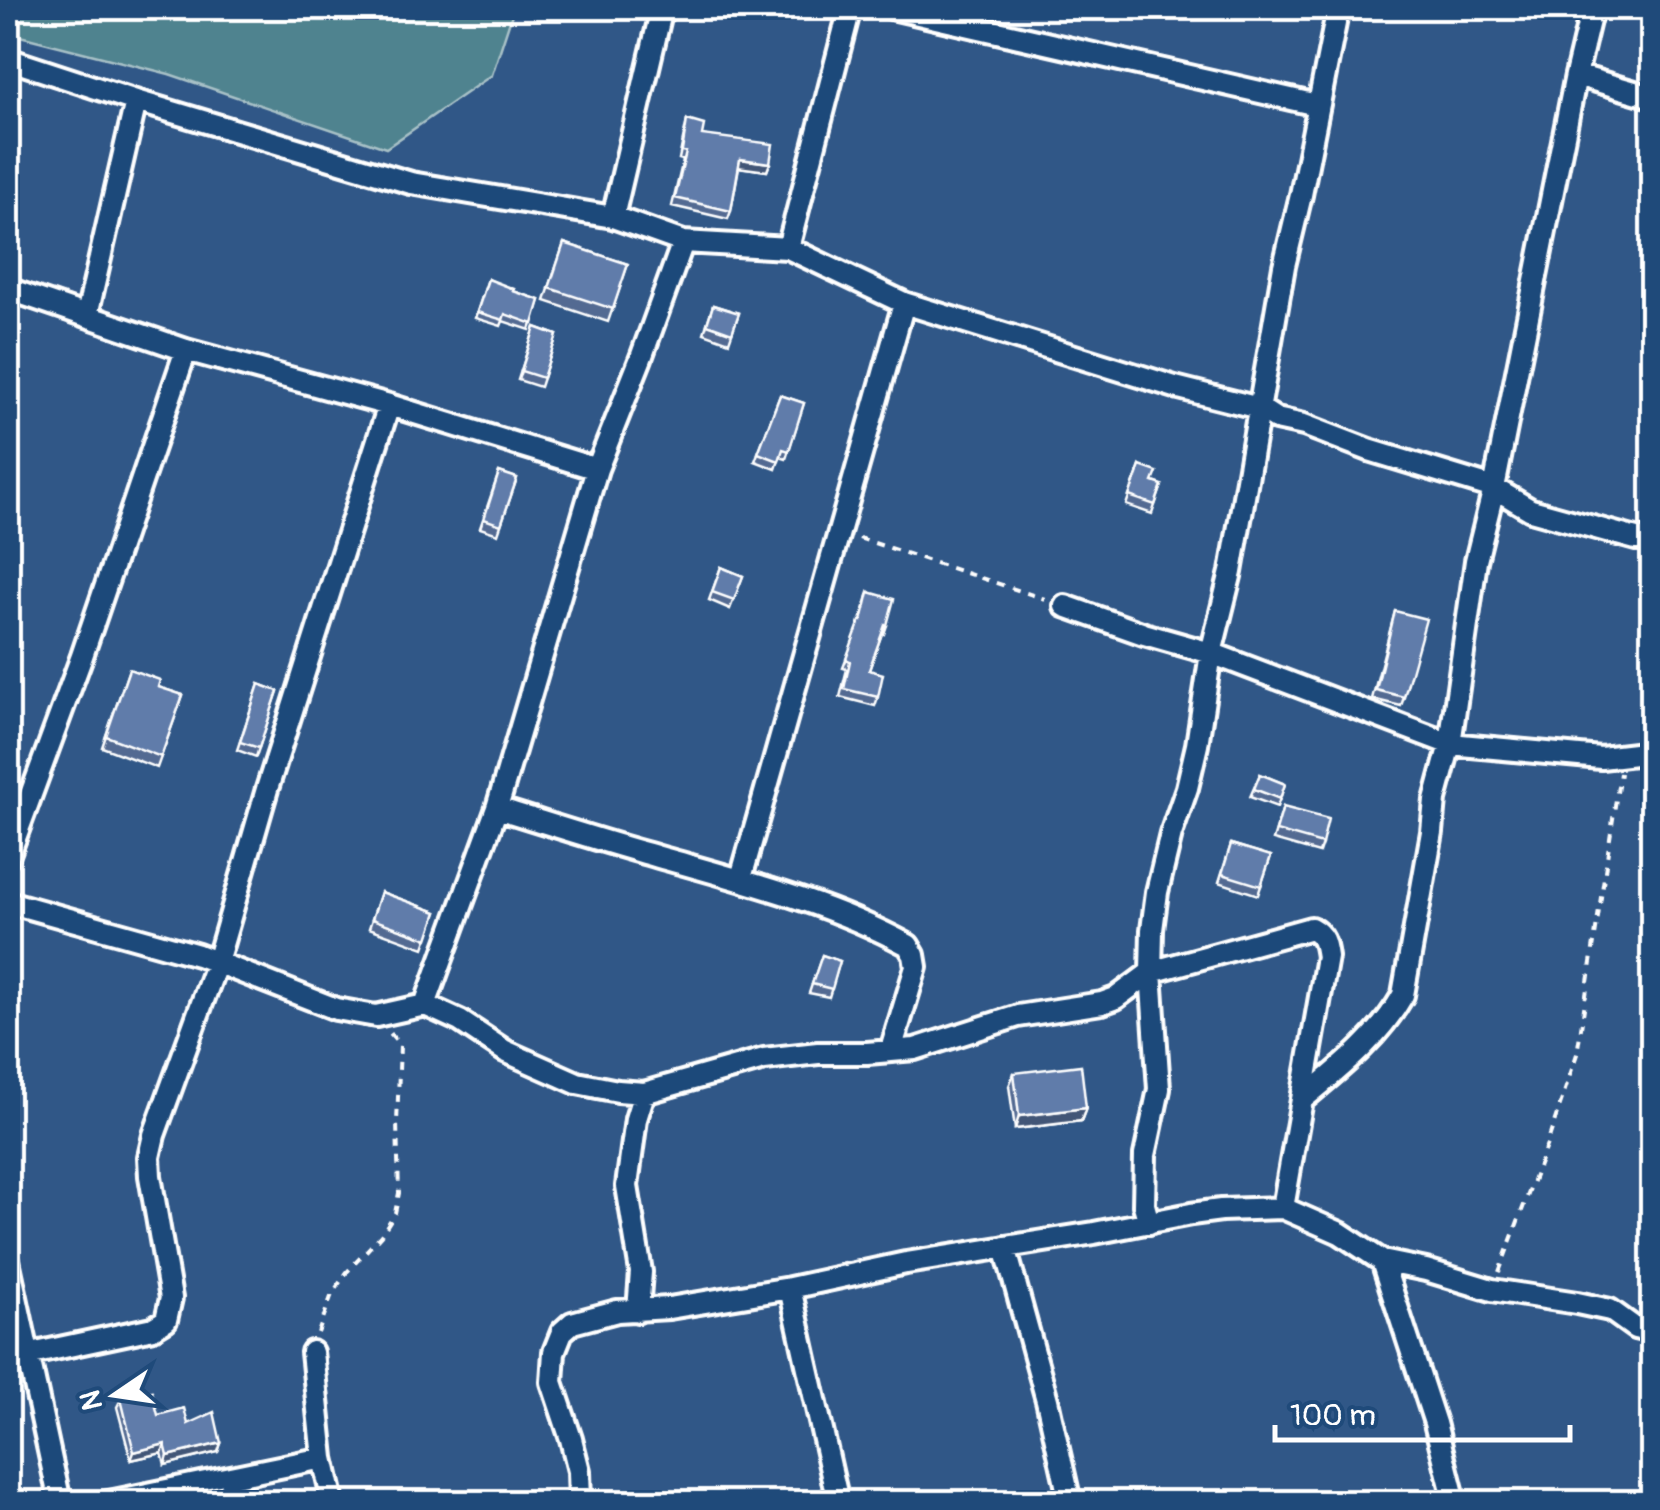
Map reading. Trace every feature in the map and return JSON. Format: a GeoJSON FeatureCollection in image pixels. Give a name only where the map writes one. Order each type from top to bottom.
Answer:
{"type":"FeatureCollection","features":[{"type":"Feature","properties":{"kind":"street"},"geometry":{"type":"LineString","coordinates":[[612,218],[662,8]]}},
{"type":"Feature","properties":{"kind":"street"},"geometry":{"type":"LineString","coordinates":[[788,248],[850,8]]}},
{"type":"Feature","properties":{"kind":"street"},"geometry":{"type":"LineString","coordinates":[[892,8],[1317,105]]}},
{"type":"Feature","properties":{"kind":"street"},"geometry":{"type":"LineString","coordinates":[[1149,1223],[1144,1205],[1145,1156],[1159,1089],[1150,972],[1157,892],[1197,746],[1210,653],[1231,572],[1284,266],[1338,8]]}},
{"type":"Feature","properties":{"kind":"street"},"geometry":{"type":"LineString","coordinates":[[1302,1100],[1351,1059],[1394,1012],[1403,996],[1435,800],[1450,744],[1476,562],[1592,8]]}},
{"type":"Feature","properties":{"kind":"street"},"geometry":{"type":"LineString","coordinates":[[8,59],[136,102],[411,183],[612,218],[683,242],[788,248],[904,303],[1175,387],[1259,408],[1276,419],[1494,488],[1531,510],[1636,539],[1652,538]]}},
{"type":"Feature","properties":{"kind":"street"},"geometry":{"type":"LineString","coordinates":[[1576,75],[1652,97]]}},
{"type":"Feature","properties":{"kind":"street"},"geometry":{"type":"LineString","coordinates":[[88,315],[136,102]]}},
{"type":"Feature","properties":{"kind":"street"},"geometry":{"type":"LineString","coordinates":[[425,1005],[496,808],[597,469],[683,242]]}},
{"type":"Feature","properties":{"kind":"street"},"geometry":{"type":"LineString","coordinates":[[8,290],[186,350],[390,405],[597,469]]}},
{"type":"Feature","properties":{"kind":"street"},"geometry":{"type":"LineString","coordinates":[[741,878],[904,303]]}},
{"type":"Feature","properties":{"kind":"street"},"geometry":{"type":"LineString","coordinates":[[8,857],[82,656],[186,350]]}},
{"type":"Feature","properties":{"kind":"street"},"geometry":{"type":"LineString","coordinates":[[17,1357],[152,1328],[166,1320],[171,1298],[150,1176],[154,1135],[217,962],[267,789],[390,405]]}},
{"type":"Feature","properties":{"kind":"street"},"geometry":{"type":"LineString","coordinates":[[1065,606],[1210,653],[1450,744],[1600,758],[1652,752]]}},
{"type":"Feature","properties":{"kind":"street"},"geometry":{"type":"LineString","coordinates":[[496,808],[741,878],[838,912],[908,945],[916,967],[891,1050]]}},
{"type":"Feature","properties":{"kind":"street"},"geometry":{"type":"LineString","coordinates":[[8,902],[166,945],[336,1009],[376,1016],[425,1005],[460,1021],[505,1051],[578,1083],[644,1093],[764,1059],[915,1049],[1018,1016],[1116,998],[1150,972],[1310,928],[1320,933],[1325,942],[1326,957],[1283,1208]]}},
{"type":"Feature","properties":{"kind":"street"},"geometry":{"type":"LineString","coordinates":[[638,1311],[641,1272],[628,1186],[636,1119],[644,1093]]}},
{"type":"Feature","properties":{"kind":"street"},"geometry":{"type":"LineString","coordinates":[[580,1502],[572,1439],[552,1382],[554,1352],[562,1332],[572,1322],[617,1311],[790,1288],[890,1266],[1221,1210],[1283,1208],[1340,1234],[1382,1261],[1492,1290],[1610,1310],[1635,1328],[1652,1332]]}},
{"type":"Feature","properties":{"kind":"street"},"geometry":{"type":"LineString","coordinates":[[1004,1247],[1047,1400],[1070,1502]]}},
{"type":"Feature","properties":{"kind":"street"},"geometry":{"type":"LineString","coordinates":[[8,1260],[17,1357],[60,1502]]}},
{"type":"Feature","properties":{"kind":"street"},"geometry":{"type":"LineString","coordinates":[[1382,1261],[1435,1424],[1455,1502]]}},
{"type":"Feature","properties":{"kind":"street"},"geometry":{"type":"LineString","coordinates":[[790,1288],[838,1502]]}},
{"type":"Feature","properties":{"kind":"street"},"geometry":{"type":"LineString","coordinates":[[312,1352],[323,1458],[333,1502]]}},
{"type":"Feature","properties":{"kind":"street"},"geometry":{"type":"LineString","coordinates":[[109,1502],[323,1458]]}},
{"type":"Feature","properties":{"kind":"path"},"geometry":{"type":"LineString","coordinates":[[840,532],[1065,606]]}},
{"type":"Feature","properties":{"kind":"path"},"geometry":{"type":"LineString","coordinates":[[1492,1290],[1577,1054],[1623,757]]}},
{"type":"Feature","properties":{"kind":"path"},"geometry":{"type":"LineString","coordinates":[[312,1352],[332,1294],[346,1272],[381,1236],[395,1213],[400,1193],[400,1045],[376,1016]]}},
{"type":"Feature","properties":{"kind":"green space"},"geometry":{"type":"Polygon","coordinates":[[[8,8],[514,8],[492,75],[386,148],[169,74],[8,33],[8,8]]]}},
{"type":"Feature","properties":{"kind":"building"},"geometry":{"type":"Polygon","coordinates":[[[687,120],[704,125],[702,135],[773,144],[770,163],[740,159],[731,211],[675,198],[686,152],[682,151],[687,120]]]}},
{"type":"Feature","properties":{"kind":"building"},"geometry":{"type":"Polygon","coordinates":[[[564,243],[628,264],[613,309],[549,288],[564,243]]]}},
{"type":"Feature","properties":{"kind":"building"},"geometry":{"type":"Polygon","coordinates":[[[488,279],[540,300],[533,324],[505,314],[503,320],[477,312],[488,279]]]}},
{"type":"Feature","properties":{"kind":"building"},"geometry":{"type":"Polygon","coordinates":[[[713,305],[739,313],[732,333],[707,324],[713,305]]]}},
{"type":"Feature","properties":{"kind":"building"},"geometry":{"type":"Polygon","coordinates":[[[535,327],[557,335],[543,378],[521,371],[535,327]]]}},
{"type":"Feature","properties":{"kind":"building"},"geometry":{"type":"Polygon","coordinates":[[[780,395],[804,403],[789,451],[783,449],[779,461],[758,453],[780,395]]]}},
{"type":"Feature","properties":{"kind":"building"},"geometry":{"type":"Polygon","coordinates":[[[1140,466],[1157,472],[1153,482],[1162,485],[1155,505],[1129,496],[1140,466]]]}},
{"type":"Feature","properties":{"kind":"building"},"geometry":{"type":"Polygon","coordinates":[[[499,472],[517,478],[501,525],[484,519],[499,472]]]}},
{"type":"Feature","properties":{"kind":"building"},"geometry":{"type":"Polygon","coordinates":[[[721,567],[743,576],[734,600],[712,592],[721,567]]]}},
{"type":"Feature","properties":{"kind":"building"},"geometry":{"type":"Polygon","coordinates":[[[869,592],[894,599],[869,670],[883,674],[878,697],[844,689],[850,661],[846,659],[869,592]]]}},
{"type":"Feature","properties":{"kind":"building"},"geometry":{"type":"Polygon","coordinates":[[[1395,611],[1426,619],[1404,697],[1376,690],[1395,611]]]}},
{"type":"Feature","properties":{"kind":"building"},"geometry":{"type":"Polygon","coordinates":[[[129,669],[160,680],[158,687],[183,695],[161,757],[106,736],[129,669]]]}},
{"type":"Feature","properties":{"kind":"building"},"geometry":{"type":"Polygon","coordinates":[[[259,684],[278,691],[259,748],[240,742],[259,684]]]}},
{"type":"Feature","properties":{"kind":"building"},"geometry":{"type":"Polygon","coordinates":[[[1260,774],[1285,784],[1280,799],[1254,789],[1260,774]]]}},
{"type":"Feature","properties":{"kind":"building"},"geometry":{"type":"Polygon","coordinates":[[[1283,807],[1328,819],[1322,844],[1276,831],[1283,807]]]}},
{"type":"Feature","properties":{"kind":"building"},"geometry":{"type":"Polygon","coordinates":[[[1231,844],[1271,856],[1261,886],[1222,874],[1231,844]]]}},
{"type":"Feature","properties":{"kind":"building"},"geometry":{"type":"Polygon","coordinates":[[[381,892],[437,912],[428,939],[372,919],[381,892]]]}},
{"type":"Feature","properties":{"kind":"building"},"geometry":{"type":"Polygon","coordinates":[[[822,955],[840,961],[832,989],[812,984],[822,955]]]}},
{"type":"Feature","properties":{"kind":"building"},"geometry":{"type":"Polygon","coordinates":[[[1081,1065],[1086,1108],[1019,1116],[1014,1073],[1081,1065]]]}},
{"type":"Feature","properties":{"kind":"building"},"geometry":{"type":"Polygon","coordinates":[[[152,1391],[158,1415],[184,1408],[188,1424],[214,1412],[221,1443],[168,1456],[165,1444],[134,1452],[121,1399],[152,1391]]]}},
{"type":"Feature","properties":{"kind":"building"},"geometry":{"type":"Polygon","coordinates":[[[221,1486],[224,1502],[203,1502],[201,1490],[221,1486]]]}}]}
